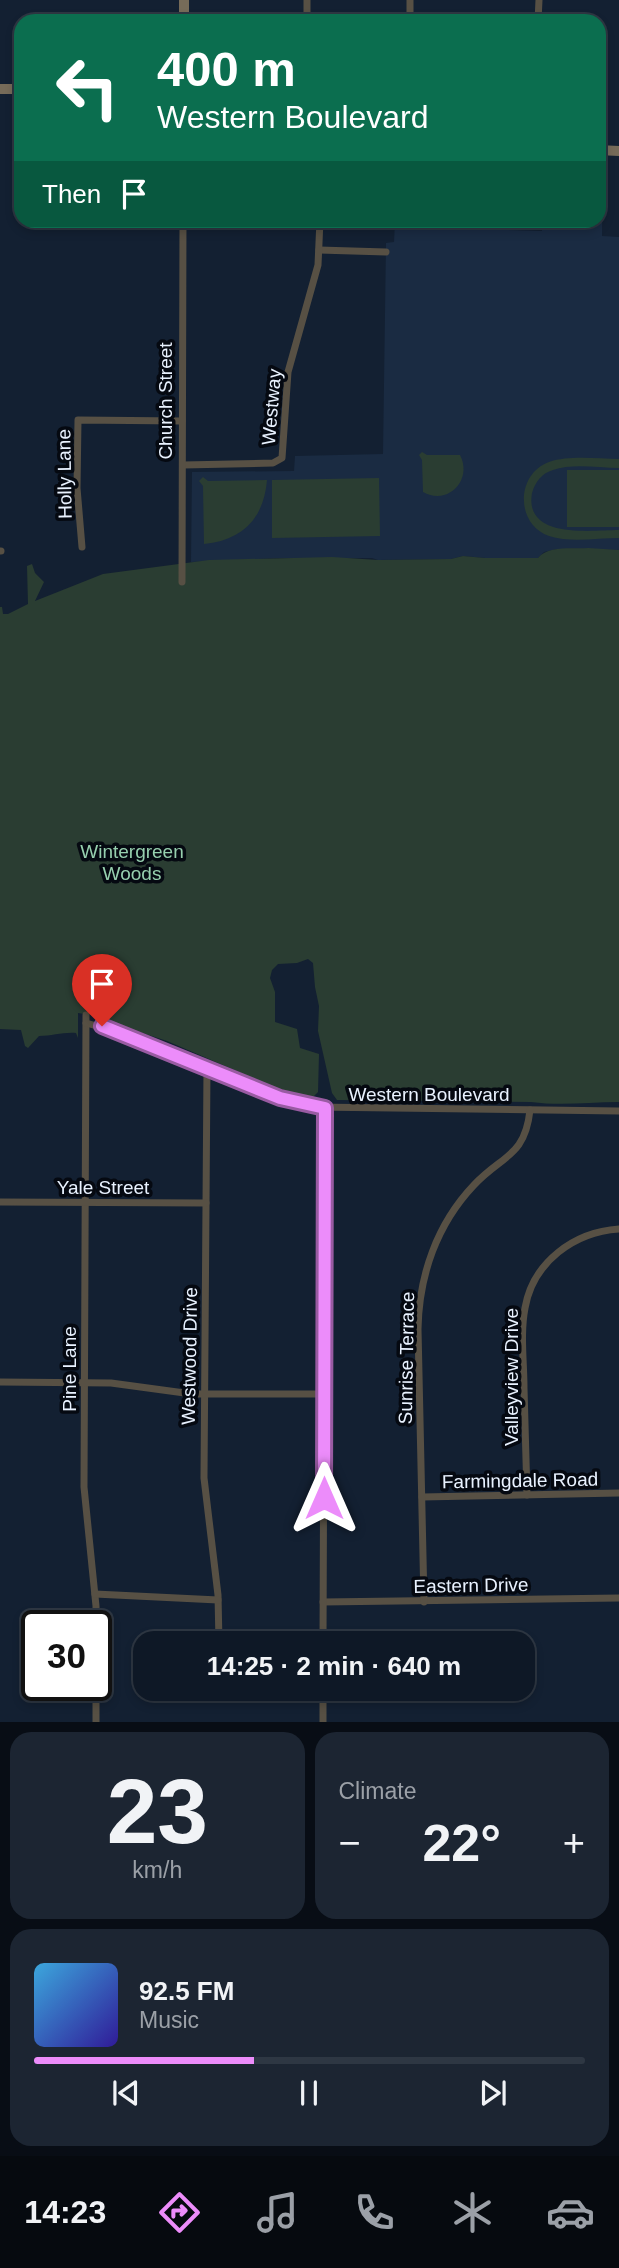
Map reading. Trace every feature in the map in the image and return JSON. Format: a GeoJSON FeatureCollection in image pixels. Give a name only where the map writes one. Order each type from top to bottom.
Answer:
{"type":"FeatureCollection","features":[{"type":"Feature","properties":{"kind":"street","name":"Church Street"},"geometry":{"type":"LineString","coordinates":[[182,582],[184,228]]}},
{"type":"Feature","properties":{"kind":"street","name":"Westway"},"geometry":{"type":"LineString","coordinates":[[183,465],[273,463],[282,458],[288,372],[318,265],[320,228]]}},
{"type":"Feature","properties":{"kind":"street"},"geometry":{"type":"LineString","coordinates":[[319,250],[386,251]]}},
{"type":"Feature","properties":{"kind":"street","name":"Holly Lane"},"geometry":{"type":"LineString","coordinates":[[82,547],[77,488],[78,420],[183,421]]}},
{"type":"Feature","properties":{"kind":"street","name":"Western Boulevard"},"geometry":{"type":"LineString","coordinates":[[86,1019],[280,1098],[325,1108],[619,1111]]}},
{"type":"Feature","properties":{"kind":"street","name":"Pine Lane"},"geometry":{"type":"LineString","coordinates":[[86,1019],[84,1493],[95,1594],[96,1722]]}},
{"type":"Feature","properties":{"kind":"street","name":"Westwood Drive"},"geometry":{"type":"LineString","coordinates":[[207,1068],[204,1495],[218,1600],[219,1631]]}},
{"type":"Feature","properties":{"kind":"street"},"geometry":{"type":"LineString","coordinates":[[323,1631],[325,1108]]}},
{"type":"Feature","properties":{"kind":"street","name":"Sunrise Terrace"},"geometry":{"type":"LineString","coordinates":[[424,1602],[418,1329],[425,1272],[440,1233],[463,1198],[523,1141],[530,1110]]}},
{"type":"Feature","properties":{"kind":"street","name":"Yale Street"},"geometry":{"type":"LineString","coordinates":[[0,1202],[206,1203]]}},
{"type":"Feature","properties":{"kind":"street","name":"Valleyview Drive"},"geometry":{"type":"LineString","coordinates":[[527,1495],[523,1327],[530,1290],[546,1264],[569,1244],[593,1233],[619,1229]]}},
{"type":"Feature","properties":{"kind":"street"},"geometry":{"type":"LineString","coordinates":[[0,1382],[116,1383],[175,1393],[324,1394]]}},
{"type":"Feature","properties":{"kind":"street","name":"Farmingdale Road"},"geometry":{"type":"LineString","coordinates":[[422,1497],[619,1493]]}},
{"type":"Feature","properties":{"kind":"street"},"geometry":{"type":"LineString","coordinates":[[95,1594],[218,1600]]}},
{"type":"Feature","properties":{"kind":"street","name":"Eastern Drive"},"geometry":{"type":"LineString","coordinates":[[323,1602],[619,1598]]}},
{"type":"Feature","properties":{"kind":"street"},"geometry":{"type":"LineString","coordinates":[[323,1701],[323,1722]]}},
{"type":"Feature","properties":{"kind":"shaded area"},"geometry":{"type":"Polygon","coordinates":[[[395,228],[542,231],[542,228],[602,228],[602,236],[619,237],[619,550],[558,549],[544,552],[538,558],[279,558],[191,562],[192,472],[294,471],[295,456],[383,454],[386,243],[394,242],[395,228]]]}},
{"type":"Feature","properties":{"kind":"green space"},"geometry":{"type":"Polygon","coordinates":[[[422,452],[427,455],[460,455],[463,473],[456,488],[441,496],[423,492],[422,460],[419,455],[422,452]]]}},
{"type":"Feature","properties":{"kind":"green space"},"geometry":{"type":"Polygon","coordinates":[[[566,459],[619,459],[619,468],[577,466],[549,471],[535,485],[532,508],[538,519],[549,525],[577,531],[619,530],[619,538],[557,538],[538,530],[530,521],[524,499],[530,477],[538,468],[549,462],[566,459]]]}},
{"type":"Feature","properties":{"kind":"green space"},"geometry":{"type":"Polygon","coordinates":[[[567,470],[619,470],[619,527],[567,527],[567,470]]]}},
{"type":"Feature","properties":{"kind":"green space"},"geometry":{"type":"Polygon","coordinates":[[[203,477],[208,481],[267,480],[261,505],[249,525],[230,538],[204,544],[203,486],[199,481],[203,477]]]}},
{"type":"Feature","properties":{"kind":"green space"},"geometry":{"type":"Polygon","coordinates":[[[379,478],[380,536],[272,538],[272,480],[379,478]]]}},
{"type":"Feature","properties":{"kind":"green space","name":"Wintergreen Woods"},"geometry":{"type":"Polygon","coordinates":[[[554,549],[619,550],[619,1102],[553,1104],[337,1100],[332,1093],[318,1031],[319,1006],[313,963],[308,959],[297,963],[278,964],[272,970],[270,978],[275,992],[275,1022],[297,1029],[300,1048],[319,1054],[318,1092],[313,1097],[281,1090],[167,1041],[115,1024],[104,1017],[78,1013],[78,1038],[76,1033],[39,1036],[28,1048],[21,1030],[0,1029],[0,607],[3,614],[8,614],[28,604],[27,566],[32,564],[35,573],[44,582],[35,601],[103,574],[209,560],[332,557],[378,560],[451,559],[463,556],[538,558],[554,549]]]}},
{"type":"Feature","properties":{"kind":"route"},"geometry":{"type":"LineString","coordinates":[[102,1026],[280,1098],[325,1108],[324,1498]]}}]}
